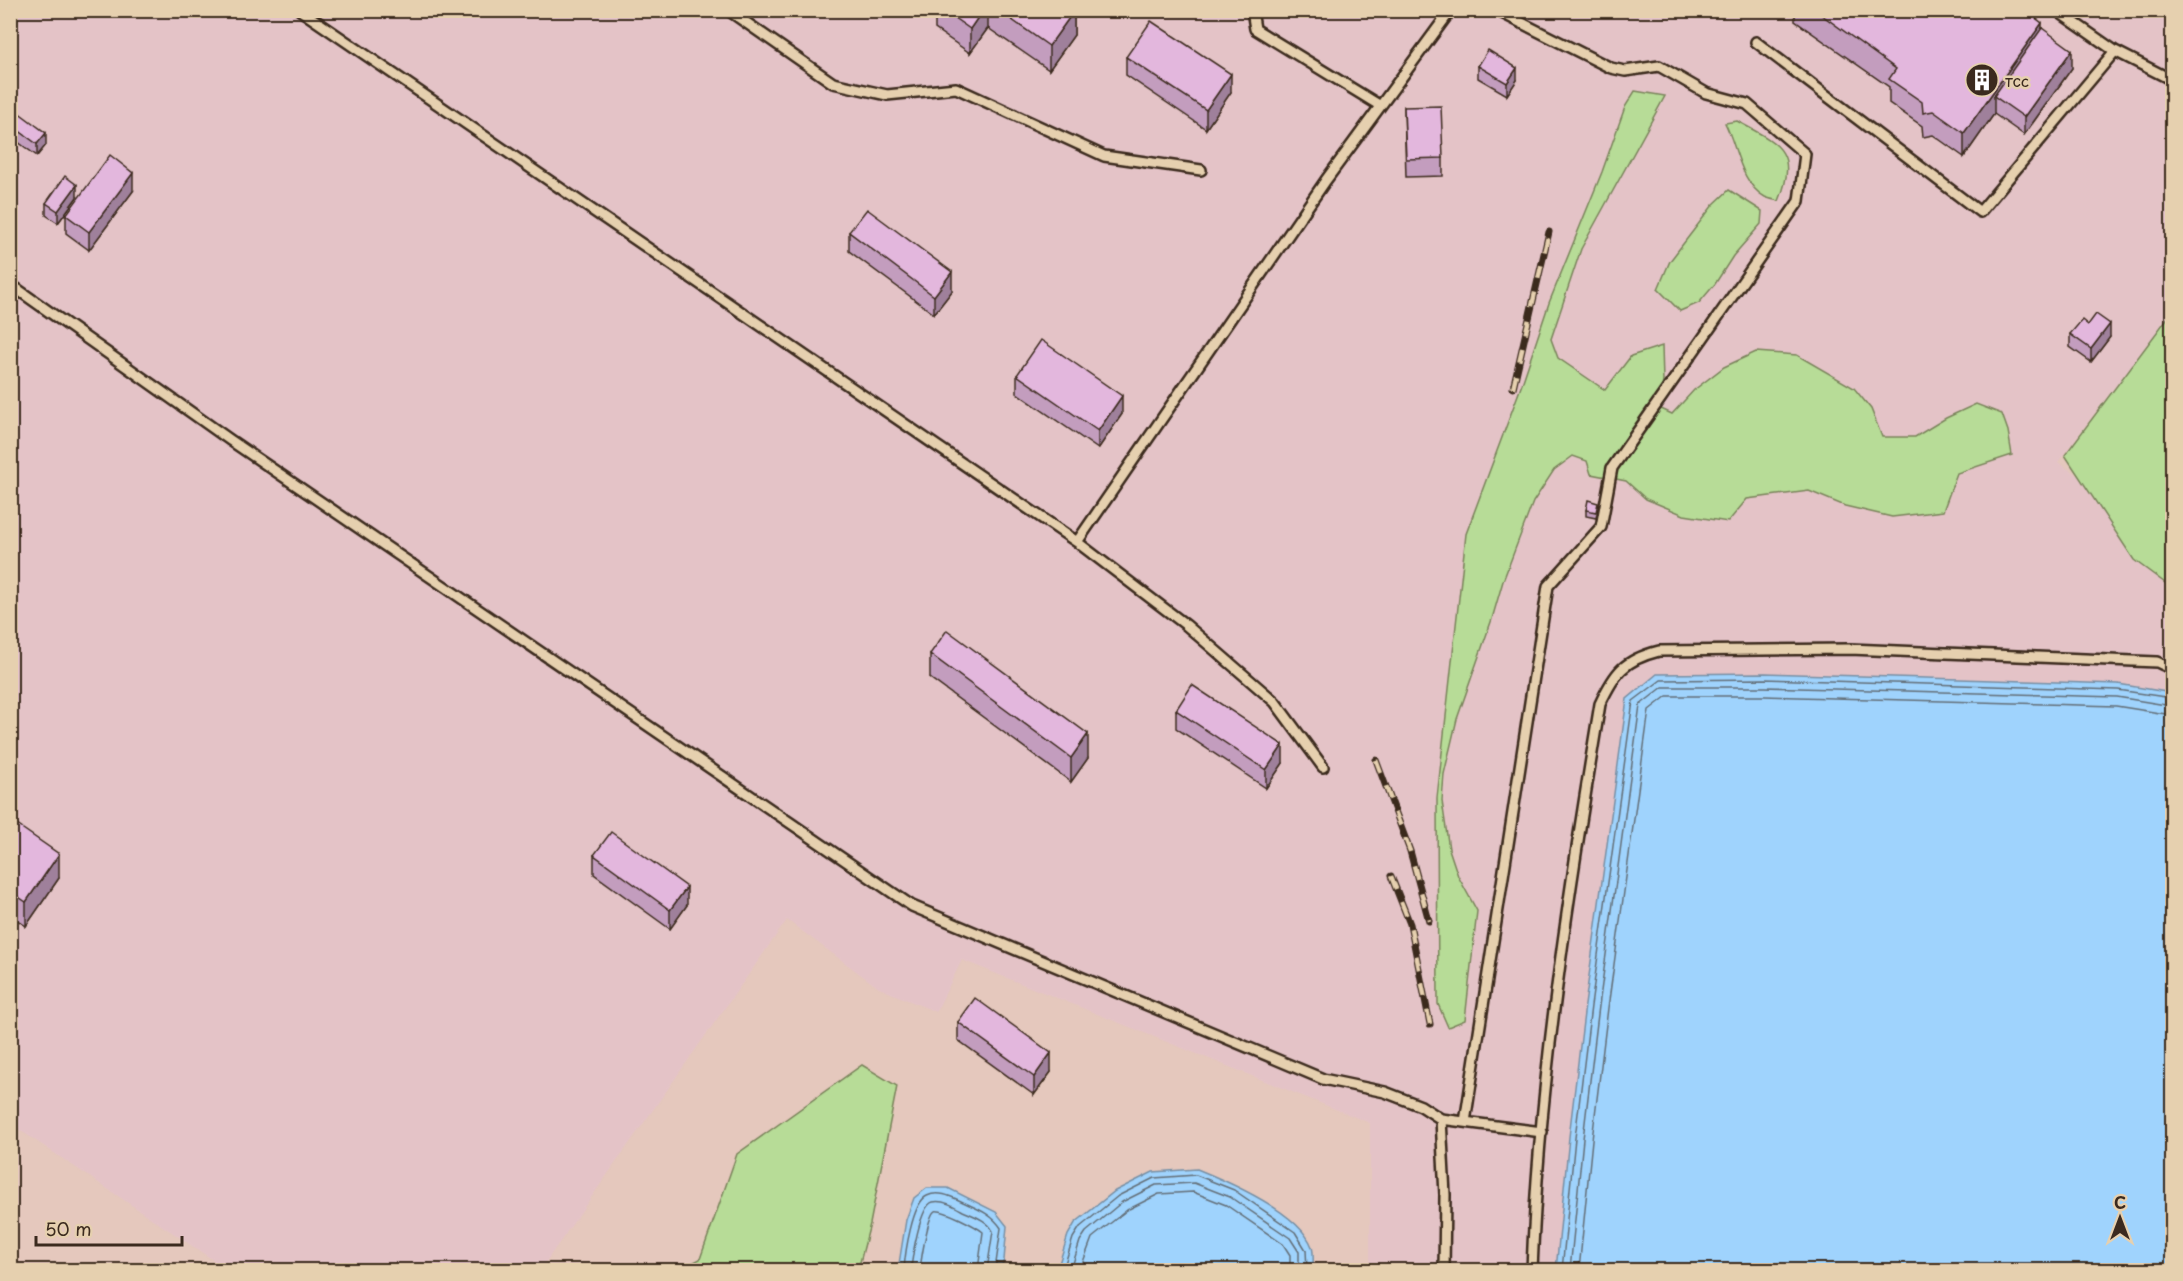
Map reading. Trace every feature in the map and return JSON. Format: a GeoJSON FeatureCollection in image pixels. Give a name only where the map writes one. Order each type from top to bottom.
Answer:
{"type":"FeatureCollection","features":[{"type":"Feature","properties":{"kind":"lane"},"geometry":{"type":"LineString","coordinates":[[300,10],[1077,542],[1186,625],[1275,702],[1323,766]]}},
{"type":"Feature","properties":{"kind":"lane"},"geometry":{"type":"LineString","coordinates":[[728,10],[833,83],[887,95],[956,88],[1104,156],[1201,170]]}},
{"type":"Feature","properties":{"kind":"lane"},"geometry":{"type":"LineString","coordinates":[[1252,10],[1255,28],[1379,105]]}},
{"type":"Feature","properties":{"kind":"lane"},"geometry":{"type":"LineString","coordinates":[[1077,542],[1379,105],[1451,10]]}},
{"type":"Feature","properties":{"kind":"lane"},"geometry":{"type":"LineString","coordinates":[[1465,1122],[1548,586],[1602,527],[1612,468],[1799,201],[1805,154],[1747,104],[1706,93],[1659,66],[1624,71],[1611,68],[1496,10]]}},
{"type":"Feature","properties":{"kind":"lane"},"geometry":{"type":"LineString","coordinates":[[2056,10],[2115,51],[2172,80]]}},
{"type":"Feature","properties":{"kind":"lane"},"geometry":{"type":"LineString","coordinates":[[1756,42],[1980,212],[2115,51]]}},
{"type":"Feature","properties":{"kind":"lane"},"geometry":{"type":"LineString","coordinates":[[10,284],[230,440],[912,906],[1323,1079],[1385,1092],[1421,1106],[1441,1119],[1542,1132]]}},
{"type":"Feature","properties":{"kind":"lane"},"geometry":{"type":"LineString","coordinates":[[1532,1270],[1542,1132],[1576,848],[1600,704],[1609,685],[1621,669],[1639,656],[1659,651],[1850,649],[2157,662],[2172,669]]}},
{"type":"Feature","properties":{"kind":"lane"},"geometry":{"type":"LineString","coordinates":[[1441,1119],[1445,1195],[1444,1270]]}},
{"type":"Feature","properties":{"kind":"shaded area"},"geometry":{"type":"Polygon","coordinates":[[[10,11],[2172,11],[2172,312],[2058,462],[2172,540],[2172,1270],[1370,1270],[1370,1123],[962,960],[936,1012],[879,988],[787,920],[540,1270],[228,1270],[11,1124],[10,11]]]}},
{"type":"Feature","properties":{"kind":"green space"},"geometry":{"type":"Polygon","coordinates":[[[1635,91],[1665,96],[1581,249],[1551,339],[1558,358],[1605,390],[1631,356],[1662,346],[1663,381],[1659,408],[1672,414],[1694,390],[1724,367],[1756,352],[1797,355],[1854,388],[1871,409],[1882,437],[1915,437],[1946,418],[1976,404],[2002,414],[2008,431],[2012,455],[1957,473],[1943,511],[1892,517],[1845,506],[1809,491],[1747,499],[1728,522],[1684,515],[1646,499],[1626,481],[1591,474],[1587,461],[1573,456],[1554,470],[1533,502],[1503,581],[1457,719],[1444,774],[1442,801],[1449,849],[1458,876],[1477,911],[1465,1020],[1448,1027],[1438,1004],[1437,798],[1466,534],[1522,384],[1549,303],[1602,172],[1625,107],[1635,91]]]}},
{"type":"Feature","properties":{"kind":"green space"},"geometry":{"type":"Polygon","coordinates":[[[1737,121],[1781,150],[1787,170],[1779,201],[1765,197],[1750,183],[1725,123],[1737,121]]]}},
{"type":"Feature","properties":{"kind":"green space"},"geometry":{"type":"Polygon","coordinates":[[[1729,190],[1762,211],[1761,224],[1733,256],[1715,284],[1699,303],[1680,311],[1658,289],[1670,261],[1713,205],[1729,190]]]}},
{"type":"Feature","properties":{"kind":"green space"},"geometry":{"type":"Polygon","coordinates":[[[2172,312],[2172,588],[2134,560],[2065,455],[2172,312]]]}},
{"type":"Feature","properties":{"kind":"green space"},"geometry":{"type":"Polygon","coordinates":[[[862,1065],[897,1086],[870,1224],[858,1270],[679,1270],[700,1259],[737,1154],[862,1065]]]}},
{"type":"Feature","properties":{"kind":"water"},"geometry":{"type":"Polygon","coordinates":[[[1765,673],[2118,684],[2172,693],[2172,1270],[1556,1270],[1585,1005],[1627,699],[1657,674],[1765,673]]]}},
{"type":"Feature","properties":{"kind":"water"},"geometry":{"type":"Polygon","coordinates":[[[1197,1169],[1244,1190],[1293,1222],[1305,1234],[1312,1247],[1313,1270],[1057,1270],[1068,1235],[1075,1223],[1115,1191],[1153,1172],[1197,1169]]]}},
{"type":"Feature","properties":{"kind":"water"},"geometry":{"type":"Polygon","coordinates":[[[927,1188],[948,1188],[996,1212],[1007,1226],[1004,1260],[1000,1270],[898,1270],[906,1220],[914,1198],[927,1188]]]}},
{"type":"Feature","properties":{"kind":"building"},"geometry":{"type":"Polygon","coordinates":[[[943,10],[983,10],[970,29],[943,10]]]}},
{"type":"Feature","properties":{"kind":"building"},"geometry":{"type":"Polygon","coordinates":[[[998,10],[1074,10],[1074,11],[1049,46],[998,10]]]}},
{"type":"Feature","properties":{"kind":"building","name":"тсс"},"geometry":{"type":"Polygon","coordinates":[[[1815,10],[2025,10],[2042,23],[1964,133],[1933,111],[1923,113],[1922,102],[1889,79],[1896,69],[1815,10]]]}},
{"type":"Feature","properties":{"kind":"building"},"geometry":{"type":"Polygon","coordinates":[[[1151,21],[1231,74],[1206,110],[1126,57],[1151,21]]]}},
{"type":"Feature","properties":{"kind":"building"},"geometry":{"type":"Polygon","coordinates":[[[2042,28],[2072,50],[2024,117],[1994,96],[2042,28]]]}},
{"type":"Feature","properties":{"kind":"building"},"geometry":{"type":"Polygon","coordinates":[[[1488,50],[1517,68],[1507,83],[1478,66],[1488,50]]]}},
{"type":"Feature","properties":{"kind":"building"},"geometry":{"type":"Polygon","coordinates":[[[1441,106],[1443,158],[1406,159],[1404,107],[1441,106]]]}},
{"type":"Feature","properties":{"kind":"building"},"geometry":{"type":"Polygon","coordinates":[[[18,112],[46,133],[37,144],[10,124],[18,112]]]}},
{"type":"Feature","properties":{"kind":"building"},"geometry":{"type":"Polygon","coordinates":[[[110,155],[133,173],[89,232],[66,215],[110,155]]]}},
{"type":"Feature","properties":{"kind":"building"},"geometry":{"type":"Polygon","coordinates":[[[65,176],[77,185],[58,211],[46,203],[65,176]]]}},
{"type":"Feature","properties":{"kind":"building"},"geometry":{"type":"Polygon","coordinates":[[[867,209],[952,272],[934,296],[849,232],[867,209]]]}},
{"type":"Feature","properties":{"kind":"building"},"geometry":{"type":"Polygon","coordinates":[[[2096,314],[2110,324],[2091,349],[2070,334],[2082,320],[2088,325],[2096,314]]]}},
{"type":"Feature","properties":{"kind":"building"},"geometry":{"type":"Polygon","coordinates":[[[1041,340],[1122,396],[1098,431],[1017,375],[1041,340]]]}},
{"type":"Feature","properties":{"kind":"building"},"geometry":{"type":"Polygon","coordinates":[[[1588,500],[1598,503],[1596,512],[1586,510],[1588,500]]]}},
{"type":"Feature","properties":{"kind":"building"},"geometry":{"type":"Polygon","coordinates":[[[947,630],[1088,734],[1071,758],[930,654],[947,630]]]}},
{"type":"Feature","properties":{"kind":"building"},"geometry":{"type":"Polygon","coordinates":[[[1192,685],[1283,745],[1266,770],[1176,710],[1192,685]]]}},
{"type":"Feature","properties":{"kind":"building"},"geometry":{"type":"Polygon","coordinates":[[[10,820],[59,854],[26,902],[10,891],[10,820]]]}},
{"type":"Feature","properties":{"kind":"building"},"geometry":{"type":"Polygon","coordinates":[[[611,832],[687,887],[670,910],[594,855],[611,832]]]}},
{"type":"Feature","properties":{"kind":"building"},"geometry":{"type":"Polygon","coordinates":[[[975,998],[1051,1053],[1034,1077],[958,1022],[975,998]]]}},
{"type":"Feature","properties":{"kind":"railway"},"geometry":{"type":"LineString","coordinates":[[1513,388],[1549,232]]}},
{"type":"Feature","properties":{"kind":"railway"},"geometry":{"type":"LineString","coordinates":[[1376,760],[1410,851],[1429,921]]}},
{"type":"Feature","properties":{"kind":"railway"},"geometry":{"type":"LineString","coordinates":[[1391,876],[1410,924],[1430,1024]]}},
{"type":"Feature","properties":{"kind":"place","name":"тсс"},"geometry":{"type":"Point","coordinates":[1982,80]}}]}
